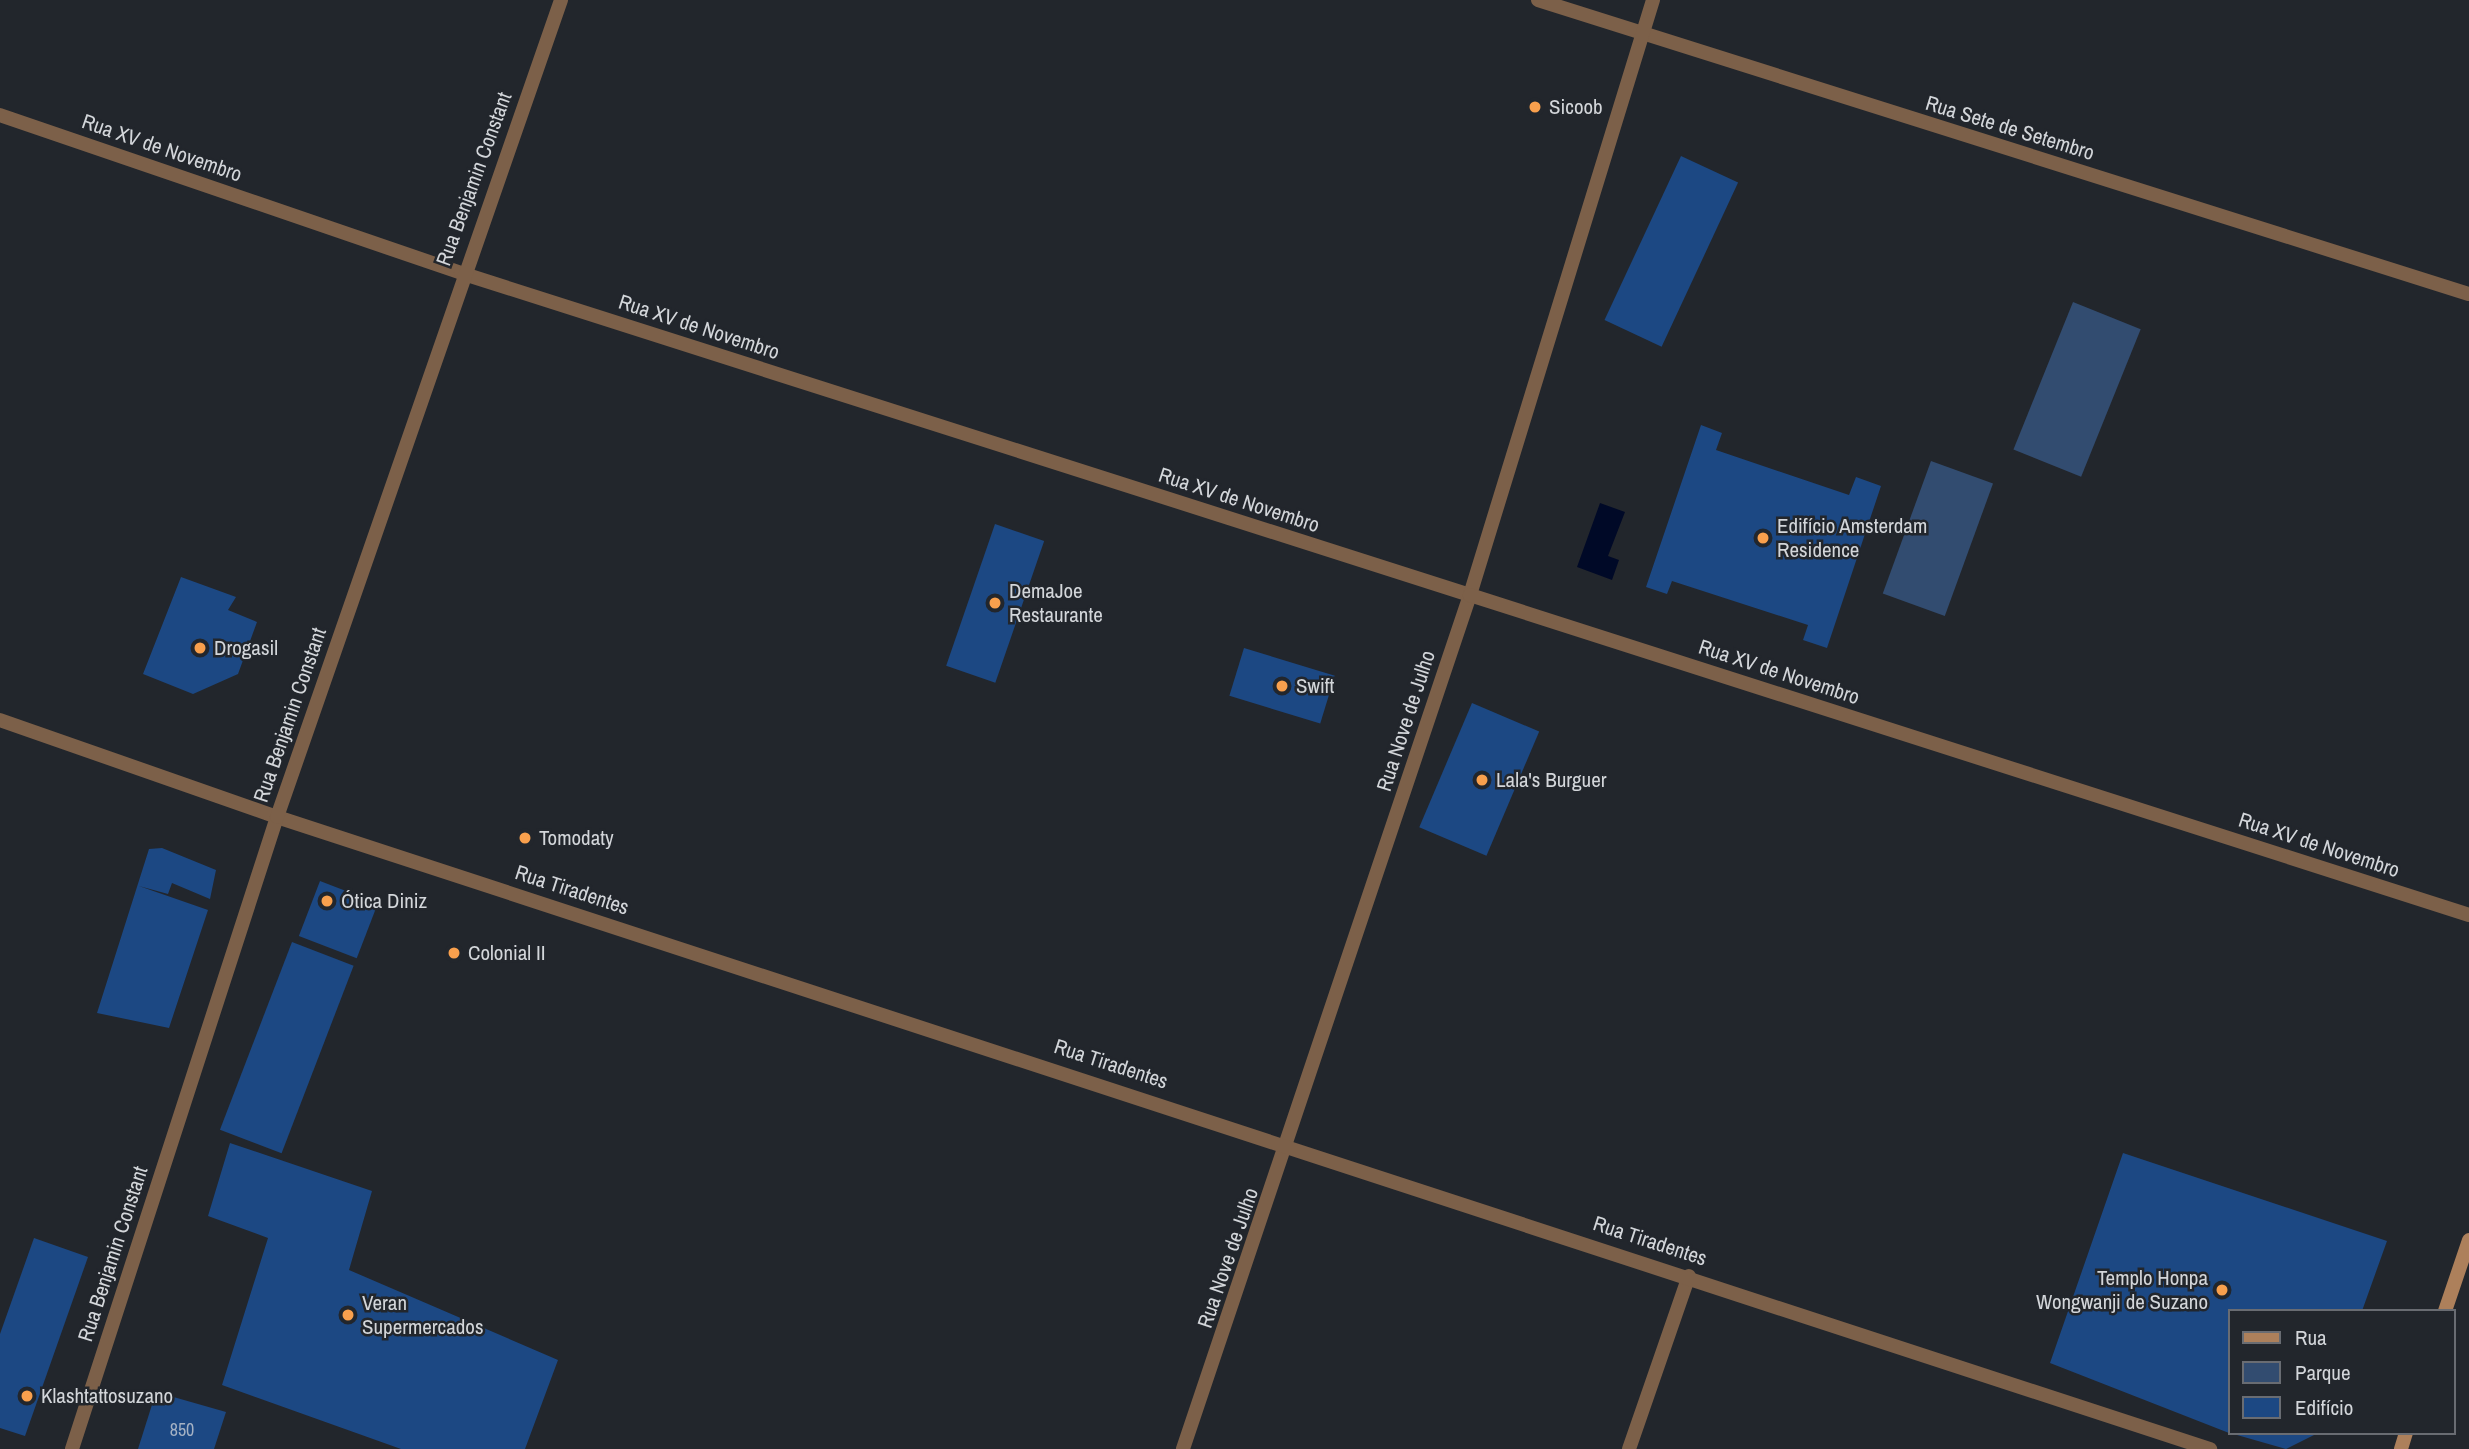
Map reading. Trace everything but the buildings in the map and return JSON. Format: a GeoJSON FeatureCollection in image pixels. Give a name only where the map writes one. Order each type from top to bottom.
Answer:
{"type":"FeatureCollection","features":[{"type":"Feature","properties":{"kind":"main road"},"geometry":{"type":"LineString","coordinates":[[2446,1309],[2469,1240]]}},
{"type":"Feature","properties":{"kind":"street","name":"Rua Benjamin Constant"},"geometry":{"type":"LineString","coordinates":[[72,1449],[277,817],[461,273],[561,0]]}},
{"type":"Feature","properties":{"kind":"street","name":"Rua Sete de Setembro"},"geometry":{"type":"LineString","coordinates":[[1538,0],[2469,294]]}},
{"type":"Feature","properties":{"kind":"street","name":"Rua Nove de Julho"},"geometry":{"type":"LineString","coordinates":[[1183,1449],[1289,1144],[1470,595],[1653,0]]}},
{"type":"Feature","properties":{"kind":"street","name":"Rua XV de Novembro"},"geometry":{"type":"LineString","coordinates":[[0,115],[461,273],[2469,915]]}},
{"type":"Feature","properties":{"kind":"street","name":"Rua Tiradentes"},"geometry":{"type":"LineString","coordinates":[[0,720],[277,817],[1289,1144],[2210,1449]]}},
{"type":"Feature","properties":{"kind":"street"},"geometry":{"type":"LineString","coordinates":[[1629,1449],[1689,1276]]}},
{"type":"Feature","properties":{"kind":"green space"},"geometry":{"type":"Polygon","coordinates":[[[2073,302],[2141,329],[2081,477],[2013,449],[2073,302]]]}},
{"type":"Feature","properties":{"kind":"green space"},"geometry":{"type":"Polygon","coordinates":[[[1931,461],[1993,484],[1945,616],[1883,593],[1931,461]]]}},
{"type":"Feature","properties":{"kind":"shaded area"},"geometry":{"type":"Polygon","coordinates":[[[1600,503],[1625,512],[1608,556],[1619,560],[1612,580],[1577,567],[1600,503]]]}},
{"type":"Feature","properties":{"kind":"place","name":"Sicoob"},"geometry":{"type":"Point","coordinates":[1535,107]}},
{"type":"Feature","properties":{"kind":"place","name":"Edifício Amsterdam Residence"},"geometry":{"type":"Point","coordinates":[1763,538]}},
{"type":"Feature","properties":{"kind":"place","name":"DemaJoe Restaurante"},"geometry":{"type":"Point","coordinates":[995,603]}},
{"type":"Feature","properties":{"kind":"place","name":"Drogasil"},"geometry":{"type":"Point","coordinates":[200,648]}},
{"type":"Feature","properties":{"kind":"place","name":"Swift"},"geometry":{"type":"Point","coordinates":[1282,686]}},
{"type":"Feature","properties":{"kind":"place","name":"Lala's Burguer"},"geometry":{"type":"Point","coordinates":[1482,780]}},
{"type":"Feature","properties":{"kind":"place","name":"Tomodaty"},"geometry":{"type":"Point","coordinates":[525,838]}},
{"type":"Feature","properties":{"kind":"place","name":"Ótica Diniz"},"geometry":{"type":"Point","coordinates":[327,901]}},
{"type":"Feature","properties":{"kind":"place","name":"Colonial II"},"geometry":{"type":"Point","coordinates":[454,953]}},
{"type":"Feature","properties":{"kind":"place","name":"Templo Honpa Wongwanji de Suzano"},"geometry":{"type":"Point","coordinates":[2222,1290]}},
{"type":"Feature","properties":{"kind":"place","name":"Veran Supermercados"},"geometry":{"type":"Point","coordinates":[348,1315]}},
{"type":"Feature","properties":{"kind":"place","name":"Klashtattosuzano"},"geometry":{"type":"Point","coordinates":[27,1396]}}]}
